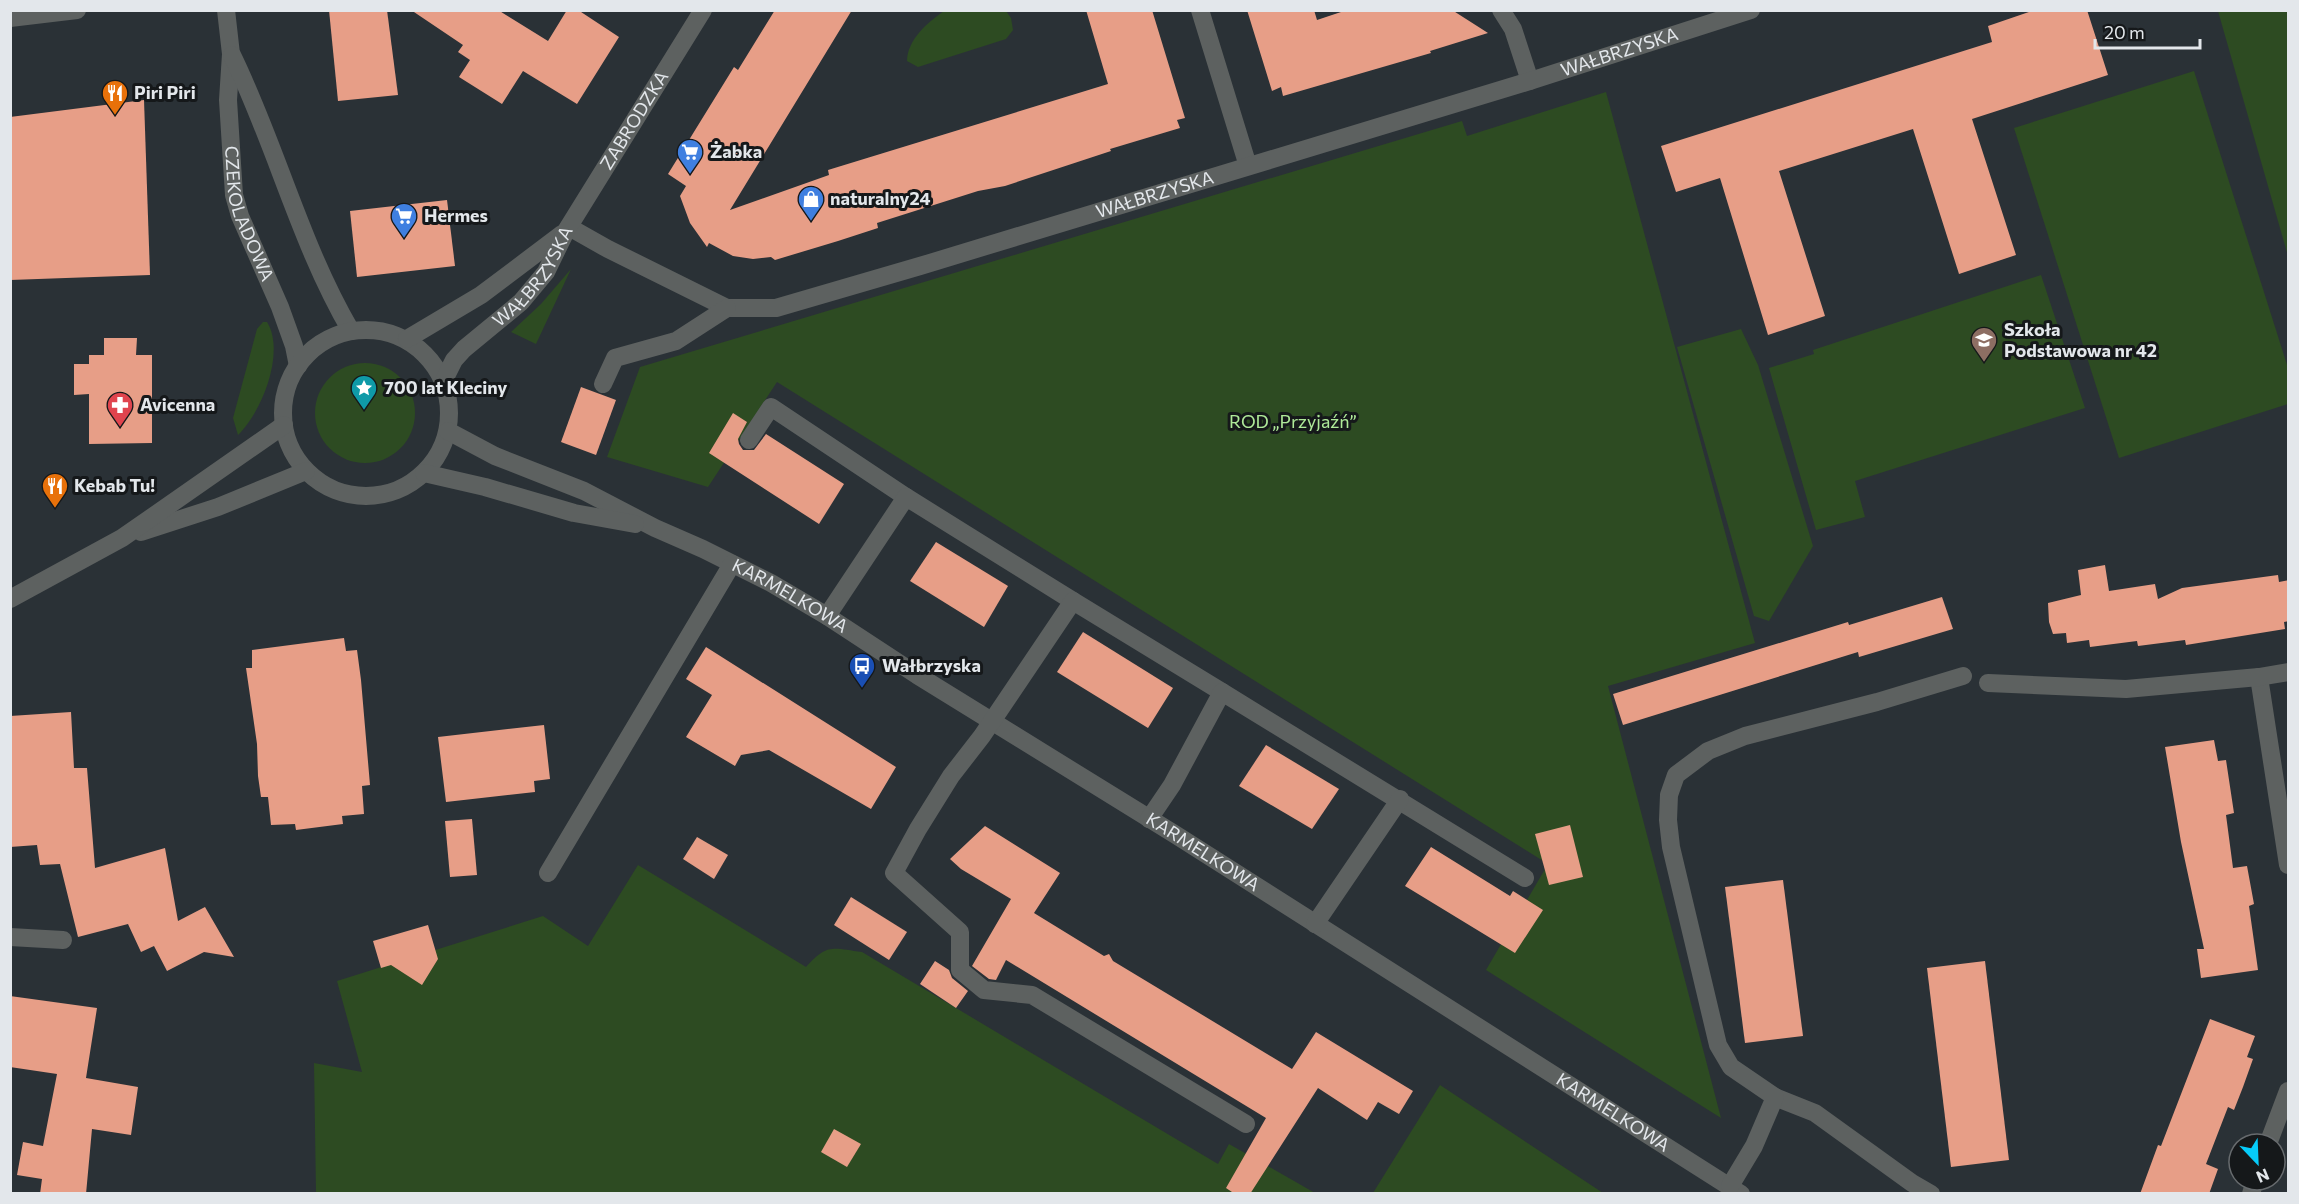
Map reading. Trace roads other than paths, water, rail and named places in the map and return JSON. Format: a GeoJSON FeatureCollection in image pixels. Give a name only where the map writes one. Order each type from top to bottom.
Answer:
{"type":"FeatureCollection","features":[{"type":"Feature","properties":{"kind":"street"},"geometry":{"type":"LineString","coordinates":[[10,18],[77,10]]}},
{"type":"Feature","properties":{"kind":"street","name":"CZEKOLADOWA"},"geometry":{"type":"LineString","coordinates":[[226,10],[231,54],[228,100],[234,195],[240,216],[280,307],[294,346],[297,366]]}},
{"type":"Feature","properties":{"kind":"street","name":"ZABRODZKA"},"geometry":{"type":"LineString","coordinates":[[567,229],[703,10]]}},
{"type":"Feature","properties":{"kind":"street"},"geometry":{"type":"LineString","coordinates":[[1200,10],[1248,166]]}},
{"type":"Feature","properties":{"kind":"street"},"geometry":{"type":"LineString","coordinates":[[1501,10],[1513,29],[1530,81]]}},
{"type":"Feature","properties":{"kind":"street","name":"WAŁBRZYSKA"},"geometry":{"type":"LineString","coordinates":[[567,229],[727,308],[776,308],[1530,81],[1751,10]]}},
{"type":"Feature","properties":{"kind":"street","name":"CZEKOLADOWA"},"geometry":{"type":"LineString","coordinates":[[231,54],[252,96],[283,180],[331,296],[351,331]]}},
{"type":"Feature","properties":{"kind":"street","name":"WAŁBRZYSKA"},"geometry":{"type":"LineString","coordinates":[[407,339],[481,295],[567,229]]}},
{"type":"Feature","properties":{"kind":"street","name":"WAŁBRZYSKA"},"geometry":{"type":"LineString","coordinates":[[443,382],[454,360],[464,349],[521,302],[546,272],[567,229]]}},
{"type":"Feature","properties":{"kind":"street"},"geometry":{"type":"LineString","coordinates":[[603,384],[615,358],[676,341],[727,308]]}},
{"type":"Feature","properties":{"kind":"street"},"geometry":{"type":"LineString","coordinates":[[371,330],[407,339],[435,366],[443,382],[449,406],[448,431],[439,454],[424,473],[402,488],[377,496],[351,495],[327,487],[306,471],[291,450],[284,425],[283,401],[297,366],[324,340],[351,331],[371,330]]}},
{"type":"Feature","properties":{"kind":"street"},"geometry":{"type":"LineString","coordinates":[[749,440],[771,406],[906,497],[1072,601],[1525,878]]}},
{"type":"Feature","properties":{"kind":"street"},"geometry":{"type":"LineString","coordinates":[[10,598],[122,538],[284,425]]}},
{"type":"Feature","properties":{"kind":"street","name":"KARMELKOWA"},"geometry":{"type":"LineString","coordinates":[[448,431],[495,456],[584,490],[655,528],[732,564],[827,616],[1735,1190]]}},
{"type":"Feature","properties":{"kind":"street"},"geometry":{"type":"LineString","coordinates":[[122,538],[218,507],[306,471]]}},
{"type":"Feature","properties":{"kind":"street","name":"KARMELKOWA"},"geometry":{"type":"LineString","coordinates":[[424,473],[485,487],[574,513],[655,528]]}},
{"type":"Feature","properties":{"kind":"street"},"geometry":{"type":"LineString","coordinates":[[827,616],[906,497]]}},
{"type":"Feature","properties":{"kind":"street"},"geometry":{"type":"LineString","coordinates":[[548,873],[732,564]]}},
{"type":"Feature","properties":{"kind":"street"},"geometry":{"type":"LineString","coordinates":[[1072,601],[951,776],[894,873],[960,932],[960,970],[984,990],[1032,995],[1246,1124]]}},
{"type":"Feature","properties":{"kind":"street"},"geometry":{"type":"LineString","coordinates":[[1988,683],[2126,689],[2259,677],[2289,672]]}},
{"type":"Feature","properties":{"kind":"street"},"geometry":{"type":"LineString","coordinates":[[1931,1194],[1912,1183],[1815,1113],[1775,1097],[1731,1067],[1718,1045],[1671,847],[1668,820],[1669,795],[1677,775],[1708,752],[1745,736],[1877,702],[1963,676]]}},
{"type":"Feature","properties":{"kind":"street"},"geometry":{"type":"LineString","coordinates":[[2259,677],[2289,865]]}},
{"type":"Feature","properties":{"kind":"street"},"geometry":{"type":"LineString","coordinates":[[1149,819],[1172,785],[1222,692]]}},
{"type":"Feature","properties":{"kind":"street"},"geometry":{"type":"LineString","coordinates":[[1315,924],[1400,800]]}},
{"type":"Feature","properties":{"kind":"street"},"geometry":{"type":"LineString","coordinates":[[10,937],[63,940]]}},
{"type":"Feature","properties":{"kind":"street"},"geometry":{"type":"LineString","coordinates":[[2273,1132],[2289,1091]]}},
{"type":"Feature","properties":{"kind":"street"},"geometry":{"type":"LineString","coordinates":[[1735,1190],[1775,1097]]}},
{"type":"Feature","properties":{"kind":"place","name":"Piri Piri"},"geometry":{"type":"Point","coordinates":[115,116]}},
{"type":"Feature","properties":{"kind":"place","name":"Żabka"},"geometry":{"type":"Point","coordinates":[690,175]}},
{"type":"Feature","properties":{"kind":"place","name":"naturalny24"},"geometry":{"type":"Point","coordinates":[811,222]}},
{"type":"Feature","properties":{"kind":"place","name":"Hermes"},"geometry":{"type":"Point","coordinates":[404,239]}},
{"type":"Feature","properties":{"kind":"place","name":"Szkoła Podstawowa nr 42"},"geometry":{"type":"Point","coordinates":[1984,363]}},
{"type":"Feature","properties":{"kind":"place","name":"700 lat Kleciny"},"geometry":{"type":"Point","coordinates":[364,411]}},
{"type":"Feature","properties":{"kind":"place","name":"Avicenna"},"geometry":{"type":"Point","coordinates":[120,428]}},
{"type":"Feature","properties":{"kind":"place","name":"Kebab Tu!"},"geometry":{"type":"Point","coordinates":[55,509]}},
{"type":"Feature","properties":{"kind":"place","name":"Wałbrzyska"},"geometry":{"type":"Point","coordinates":[862,689]}},
{"type":"Feature","properties":{"kind":"park label","name":"ROD „Przyjaźń”"},"geometry":{"type":"Point","coordinates":[1293,422]}}]}
